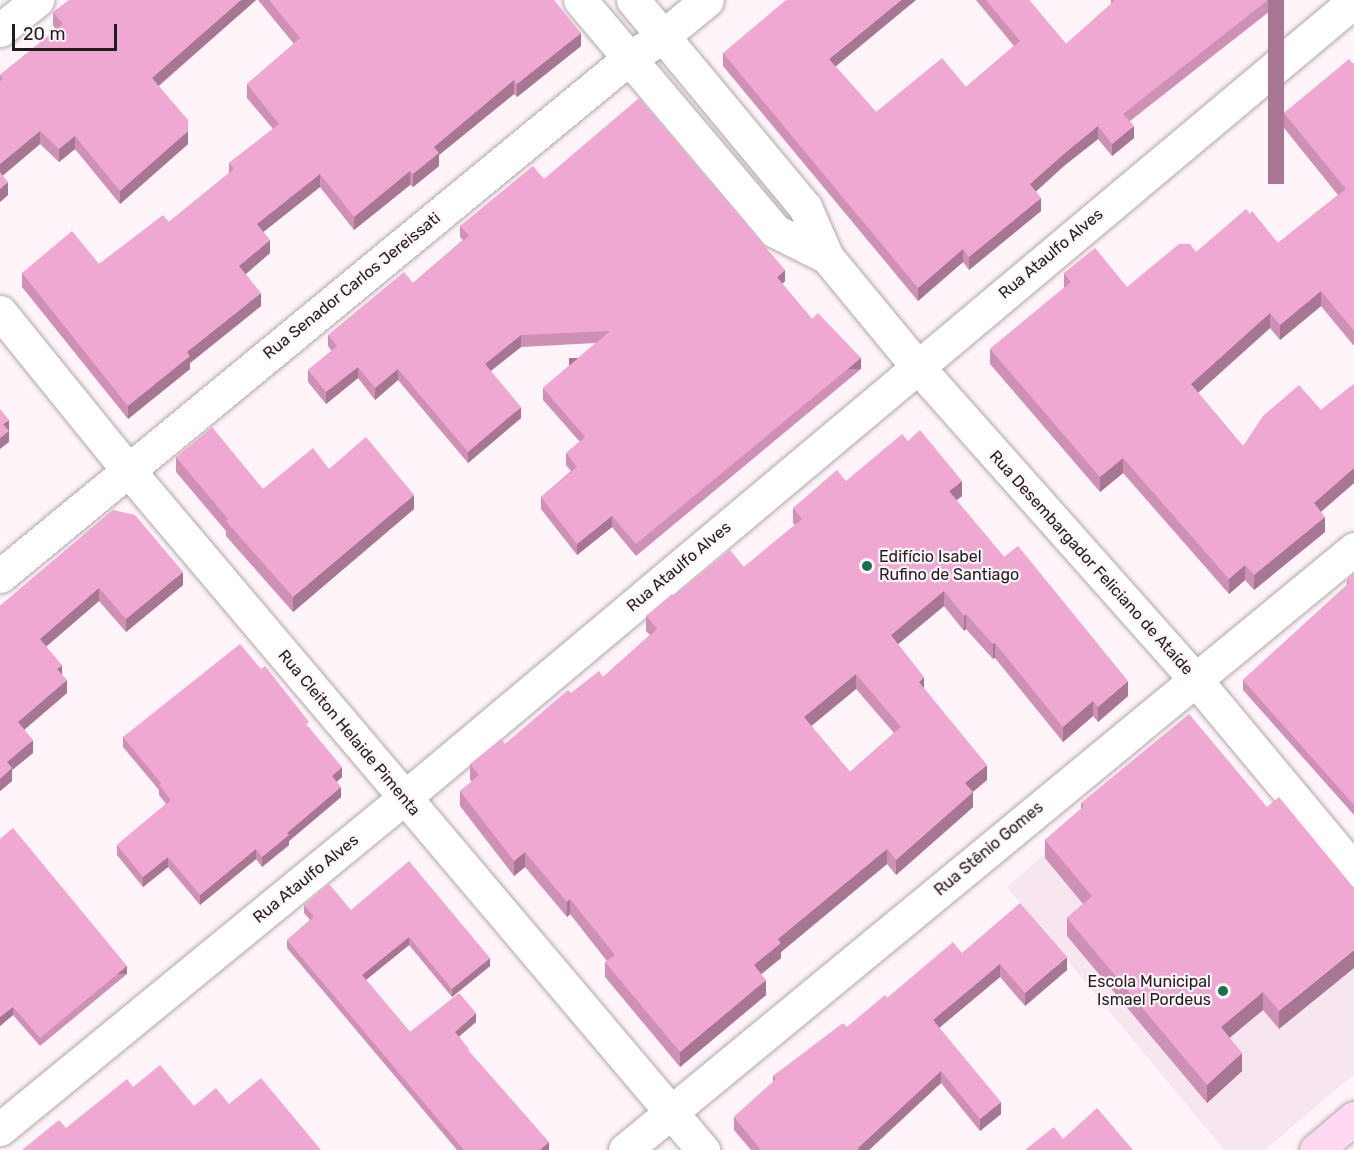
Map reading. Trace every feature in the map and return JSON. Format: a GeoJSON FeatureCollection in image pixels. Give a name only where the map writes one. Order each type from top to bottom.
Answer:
{"type":"FeatureCollection","features":[{"type":"Feature","properties":{"kind":"street"},"geometry":{"type":"LineString","coordinates":[[0,30],[37,0]]}},
{"type":"Feature","properties":{"kind":"street","name":"Rua Desembargador Feliciano de Ataíde"},"geometry":{"type":"LineString","coordinates":[[580,0],[775,231],[827,257]]}},
{"type":"Feature","properties":{"kind":"street","name":"Rua Desembargador Feliciano de Ataíde"},"geometry":{"type":"LineString","coordinates":[[633,0],[806,207],[827,257],[917,366],[1195,679],[1354,870]]}},
{"type":"Feature","properties":{"kind":"street","name":"Rua Senador Carlos Jereissati"},"geometry":{"type":"LineString","coordinates":[[0,576],[628,58],[662,37],[707,0]]}},
{"type":"Feature","properties":{"kind":"street","name":"Rua Ataulfo Alves"},"geometry":{"type":"LineString","coordinates":[[0,1129],[404,798],[1354,1]]}},
{"type":"Feature","properties":{"kind":"street","name":"Rua Cleiton Helaide Pimenta"},"geometry":{"type":"LineString","coordinates":[[0,312],[128,470],[703,1150]]}},
{"type":"Feature","properties":{"kind":"street","name":"Rua Stênio Gomes"},"geometry":{"type":"LineString","coordinates":[[625,1150],[1354,549]]}},
{"type":"Feature","properties":{"kind":"street"},"geometry":{"type":"LineString","coordinates":[[1316,1150],[1354,1119]]}},
{"type":"Feature","properties":{"kind":"shaded area","name":"Escola Municipal Ismael Pordeus"},"geometry":{"type":"Polygon","coordinates":[[[1194,724],[1354,908],[1354,1074],[1265,1150],[1224,1150],[1007,887],[1194,724]]]}},
{"type":"Feature","properties":{"kind":"building"},"geometry":{"type":"Polygon","coordinates":[[[69,0],[241,0],[152,78],[188,120],[188,131],[120,191],[75,136],[59,149],[40,131],[0,164],[0,81],[3,79],[0,75],[63,24],[53,12],[69,0]]]}},
{"type":"Feature","properties":{"kind":"building"},"geometry":{"type":"Polygon","coordinates":[[[269,0],[554,0],[581,33],[517,84],[514,80],[434,147],[439,153],[413,174],[410,171],[354,217],[320,174],[257,224],[270,240],[239,266],[261,293],[187,352],[190,356],[128,406],[22,273],[72,231],[99,264],[163,215],[169,222],[234,169],[229,163],[279,124],[247,84],[300,38],[269,0]]]}},
{"type":"Feature","properties":{"kind":"building"},"geometry":{"type":"Polygon","coordinates":[[[786,0],[901,0],[829,59],[876,112],[942,58],[966,87],[1020,41],[986,0],[1029,0],[1066,44],[1115,0],[1268,0],[1123,114],[1134,126],[1112,144],[1098,126],[1030,184],[1041,198],[969,257],[963,249],[918,288],[723,53],[786,0]]]}},
{"type":"Feature","properties":{"kind":"building"},"geometry":{"type":"Polygon","coordinates":[[[1349,59],[1354,63],[1354,331],[1321,291],[1280,325],[1270,313],[1191,384],[1243,446],[1263,416],[1299,385],[1321,410],[1354,384],[1354,468],[1314,503],[1325,517],[1254,575],[1245,565],[1229,579],[1123,458],[1100,477],[990,349],[1071,282],[1064,273],[1095,248],[1127,287],[1179,244],[1190,244],[1196,252],[1246,209],[1250,214],[1252,211],[1278,243],[1346,189],[1284,113],[1349,59]]]}},
{"type":"Feature","properties":{"kind":"building"},"geometry":{"type":"Polygon","coordinates":[[[639,98],[785,270],[777,277],[812,319],[818,313],[861,358],[636,544],[612,516],[577,544],[541,497],[577,467],[566,453],[585,437],[543,388],[610,331],[521,335],[485,364],[521,407],[468,452],[398,369],[375,388],[358,367],[326,392],[308,370],[337,346],[328,335],[404,272],[413,283],[469,236],[460,226],[533,166],[544,179],[639,98]]]}},
{"type":"Feature","properties":{"kind":"building"},"geometry":{"type":"Polygon","coordinates":[[[0,172],[8,182],[0,189],[0,172]]]}},
{"type":"Feature","properties":{"kind":"building"},"geometry":{"type":"Polygon","coordinates":[[[0,409],[9,420],[3,424],[9,431],[0,438],[0,409]]]}},
{"type":"Feature","properties":{"kind":"building"},"geometry":{"type":"Polygon","coordinates":[[[212,427],[263,489],[313,448],[329,469],[366,437],[414,495],[293,597],[226,521],[228,519],[176,457],[212,427]]]}},
{"type":"Feature","properties":{"kind":"building"},"geometry":{"type":"Polygon","coordinates":[[[920,430],[962,481],[949,491],[1004,557],[1018,546],[1128,681],[1098,707],[1093,701],[1063,727],[995,643],[993,644],[966,614],[964,616],[944,591],[891,635],[924,677],[919,682],[987,765],[965,783],[973,792],[896,860],[887,849],[778,939],[781,943],[754,965],[766,980],[680,1052],[605,962],[615,955],[570,899],[567,902],[525,852],[514,861],[460,791],[479,775],[470,764],[501,739],[505,744],[568,690],[571,693],[599,671],[603,677],[657,629],[646,616],[730,550],[744,567],[802,519],[793,508],[837,470],[846,481],[902,434],[908,441],[920,430]],[[856,674],[804,717],[850,772],[901,727],[856,674]]]}},
{"type":"Feature","properties":{"kind":"building"},"geometry":{"type":"Polygon","coordinates":[[[113,510],[135,515],[183,572],[126,619],[99,588],[40,639],[62,665],[57,669],[67,680],[18,722],[33,740],[7,762],[12,768],[0,779],[0,606],[113,510]]]}},
{"type":"Feature","properties":{"kind":"building"},"geometry":{"type":"Polygon","coordinates":[[[1354,574],[1354,805],[1243,680],[1349,583],[1347,580],[1354,574]]]}},
{"type":"Feature","properties":{"kind":"building"},"geometry":{"type":"Polygon","coordinates":[[[240,644],[261,669],[265,666],[309,722],[306,724],[342,767],[332,776],[341,787],[262,857],[256,849],[200,895],[168,857],[143,877],[117,845],[171,800],[159,785],[161,783],[123,737],[240,644]]]}},
{"type":"Feature","properties":{"kind":"building","name":"Escola Municipal Ismael Pordeus"},"geometry":{"type":"Polygon","coordinates":[[[1189,714],[1267,807],[1279,797],[1354,888],[1354,950],[1279,1011],[1263,992],[1221,1027],[1242,1053],[1207,1085],[1067,918],[1092,896],[1045,840],[1084,806],[1081,803],[1189,714]]]}},
{"type":"Feature","properties":{"kind":"building"},"geometry":{"type":"Polygon","coordinates":[[[13,828],[127,966],[40,1038],[13,1007],[0,1017],[0,839],[13,828]]]}},
{"type":"Feature","properties":{"kind":"building"},"geometry":{"type":"Polygon","coordinates":[[[409,861],[490,958],[452,989],[409,937],[362,975],[410,1032],[459,993],[476,1013],[455,1032],[468,1050],[549,1142],[540,1150],[464,1150],[287,940],[314,917],[304,905],[329,884],[351,910],[409,861]]]}},
{"type":"Feature","properties":{"kind":"building"},"geometry":{"type":"Polygon","coordinates":[[[1020,903],[1067,957],[1025,993],[1000,964],[933,1020],[1001,1102],[980,1119],[941,1071],[858,1148],[859,1150],[761,1150],[734,1117],[776,1079],[773,1076],[843,1023],[847,1027],[885,995],[887,998],[953,942],[962,953],[1020,903]]]}},
{"type":"Feature","properties":{"kind":"building"},"geometry":{"type":"Polygon","coordinates":[[[160,1065],[194,1106],[216,1088],[229,1104],[261,1078],[321,1150],[22,1150],[59,1120],[66,1128],[127,1079],[133,1087],[160,1065]]]}},
{"type":"Feature","properties":{"kind":"building"},"geometry":{"type":"Polygon","coordinates":[[[1097,1108],[1133,1150],[1025,1150],[1054,1127],[1063,1139],[1097,1108]]]}},
{"type":"Feature","properties":{"kind":"place","name":"Edifício Isabel Rufino de Santiago"},"geometry":{"type":"Point","coordinates":[867,566]}},
{"type":"Feature","properties":{"kind":"place","name":"Escola Municipal Ismael Pordeus"},"geometry":{"type":"Point","coordinates":[1223,991]}}]}
